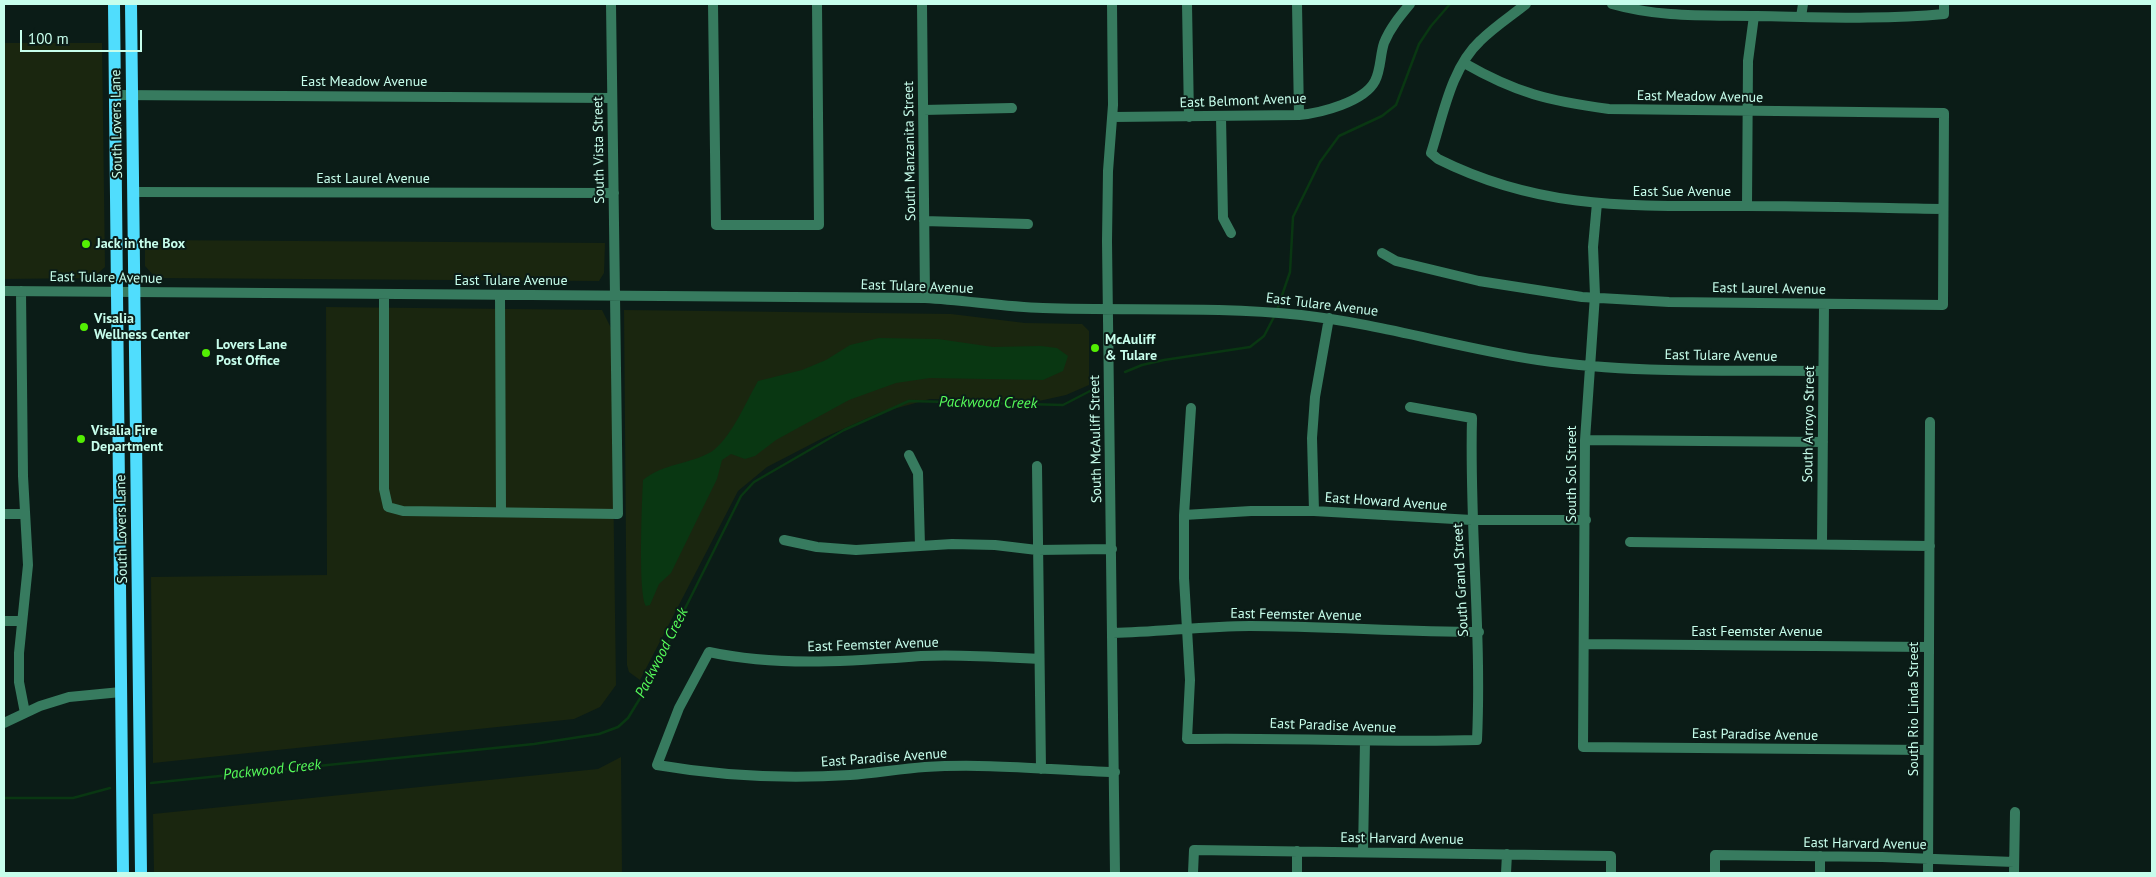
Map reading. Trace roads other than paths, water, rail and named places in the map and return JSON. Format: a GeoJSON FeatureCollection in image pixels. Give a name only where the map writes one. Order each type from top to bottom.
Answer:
{"type":"FeatureCollection","features":[{"type":"Feature","properties":{"kind":"main road","name":"South Lovers Lane"},"geometry":{"type":"LineString","coordinates":[[114,4],[123,873]]}},
{"type":"Feature","properties":{"kind":"main road","name":"South Lovers Lane"},"geometry":{"type":"LineString","coordinates":[[130,4],[141,873]]}},
{"type":"Feature","properties":{"kind":"street","name":"South Vista Street"},"geometry":{"type":"LineString","coordinates":[[501,512],[618,514],[611,4]]}},
{"type":"Feature","properties":{"kind":"street"},"geometry":{"type":"LineString","coordinates":[[713,4],[716,225],[819,225],[817,4]]}},
{"type":"Feature","properties":{"kind":"street","name":"South Manzanita Street"},"geometry":{"type":"LineString","coordinates":[[922,4],[925,298]]}},
{"type":"Feature","properties":{"kind":"street","name":"South McAuliff Street"},"geometry":{"type":"LineString","coordinates":[[1112,4],[1113,117],[1107,189],[1115,873]]}},
{"type":"Feature","properties":{"kind":"street"},"geometry":{"type":"LineString","coordinates":[[1187,4],[1188,117]]}},
{"type":"Feature","properties":{"kind":"street"},"geometry":{"type":"LineString","coordinates":[[1297,4],[1299,115]]}},
{"type":"Feature","properties":{"kind":"street","name":"East Belmont Avenue"},"geometry":{"type":"LineString","coordinates":[[1113,117],[1299,115],[1322,111],[1355,99],[1369,89],[1376,80],[1385,42],[1392,27],[1410,4]]}},
{"type":"Feature","properties":{"kind":"street"},"geometry":{"type":"LineString","coordinates":[[1464,63],[1479,42],[1526,4]]}},
{"type":"Feature","properties":{"kind":"street"},"geometry":{"type":"LineString","coordinates":[[1612,4],[1660,15],[1917,16],[1944,9]]}},
{"type":"Feature","properties":{"kind":"street"},"geometry":{"type":"LineString","coordinates":[[1685,15],[1687,4]]}},
{"type":"Feature","properties":{"kind":"street"},"geometry":{"type":"LineString","coordinates":[[1801,17],[1803,4]]}},
{"type":"Feature","properties":{"kind":"street"},"geometry":{"type":"LineString","coordinates":[[1747,206],[1748,61],[1754,16]]}},
{"type":"Feature","properties":{"kind":"street","name":"East Meadow Avenue"},"geometry":{"type":"LineString","coordinates":[[1464,63],[1526,94],[1568,103],[1609,108],[1747,112],[1944,113],[1943,209]]}},
{"type":"Feature","properties":{"kind":"street","name":"East Sue Avenue"},"geometry":{"type":"LineString","coordinates":[[1464,63],[1452,86],[1431,153],[1466,173],[1500,186],[1536,195],[1597,203],[1650,207],[1747,206],[1943,209]]}},
{"type":"Feature","properties":{"kind":"street","name":"East Meadow Avenue"},"geometry":{"type":"LineString","coordinates":[[115,95],[612,98]]}},
{"type":"Feature","properties":{"kind":"street"},"geometry":{"type":"LineString","coordinates":[[923,110],[1012,108]]}},
{"type":"Feature","properties":{"kind":"street"},"geometry":{"type":"LineString","coordinates":[[1221,117],[1223,218],[1231,233]]}},
{"type":"Feature","properties":{"kind":"street","name":"East Laurel Avenue"},"geometry":{"type":"LineString","coordinates":[[133,192],[614,193]]}},
{"type":"Feature","properties":{"kind":"street","name":"South Sol Street"},"geometry":{"type":"LineString","coordinates":[[1584,747],[1585,440],[1595,298],[1593,247],[1597,203]]}},
{"type":"Feature","properties":{"kind":"street","name":"East Laurel Avenue"},"geometry":{"type":"LineString","coordinates":[[1382,253],[1396,261],[1479,281],[1529,291],[1595,298],[1660,302],[1943,305],[1943,209]]}},
{"type":"Feature","properties":{"kind":"street"},"geometry":{"type":"LineString","coordinates":[[924,221],[1028,224]]}},
{"type":"Feature","properties":{"kind":"street","name":"East Tulare Avenue"},"geometry":{"type":"LineString","coordinates":[[4,291],[925,298],[1031,308],[1268,312],[1376,325],[1511,355],[1589,366],[1823,371]]}},
{"type":"Feature","properties":{"kind":"street"},"geometry":{"type":"LineString","coordinates":[[21,291],[24,514],[28,565],[18,652],[19,682],[25,713]]}},
{"type":"Feature","properties":{"kind":"street"},"geometry":{"type":"LineString","coordinates":[[384,294],[384,489],[388,507],[403,511],[501,512],[500,295]]}},
{"type":"Feature","properties":{"kind":"street","name":"South Arroyo Street"},"geometry":{"type":"LineString","coordinates":[[1822,544],[1824,304]]}},
{"type":"Feature","properties":{"kind":"street"},"geometry":{"type":"LineString","coordinates":[[1314,511],[1312,438],[1328,318]]}},
{"type":"Feature","properties":{"kind":"street","name":"South Grand Street"},"geometry":{"type":"LineString","coordinates":[[1410,407],[1472,418],[1472,520],[1479,632],[1478,740]]}},
{"type":"Feature","properties":{"kind":"street"},"geometry":{"type":"LineString","coordinates":[[1188,630],[1184,578],[1184,515],[1190,408]]}},
{"type":"Feature","properties":{"kind":"street","name":"South Rio Linda Street"},"geometry":{"type":"LineString","coordinates":[[1928,873],[1927,750],[1930,422]]}},
{"type":"Feature","properties":{"kind":"street"},"geometry":{"type":"LineString","coordinates":[[1585,440],[1823,442]]}},
{"type":"Feature","properties":{"kind":"street"},"geometry":{"type":"LineString","coordinates":[[909,456],[918,473],[920,546]]}},
{"type":"Feature","properties":{"kind":"street"},"geometry":{"type":"LineString","coordinates":[[1037,466],[1041,769]]}},
{"type":"Feature","properties":{"kind":"street","name":"East Howard Avenue"},"geometry":{"type":"LineString","coordinates":[[1184,515],[1252,511],[1314,511],[1472,520],[1586,520]]}},
{"type":"Feature","properties":{"kind":"street"},"geometry":{"type":"LineString","coordinates":[[4,514],[24,514]]}},
{"type":"Feature","properties":{"kind":"street"},"geometry":{"type":"LineString","coordinates":[[784,540],[856,550],[920,546],[995,545],[1037,550],[1112,549]]}},
{"type":"Feature","properties":{"kind":"street"},"geometry":{"type":"LineString","coordinates":[[1630,542],[1930,546]]}},
{"type":"Feature","properties":{"kind":"street"},"geometry":{"type":"LineString","coordinates":[[4,621],[22,621]]}},
{"type":"Feature","properties":{"kind":"street","name":"East Feemster Avenue"},"geometry":{"type":"LineString","coordinates":[[1113,633],[1247,626],[1418,632],[1479,632]]}},
{"type":"Feature","properties":{"kind":"street","name":"East Paradise Avenue"},"geometry":{"type":"LineString","coordinates":[[1188,630],[1187,738],[1291,737],[1412,742],[1478,740]]}},
{"type":"Feature","properties":{"kind":"street","name":"East Feemster Avenue"},"geometry":{"type":"LineString","coordinates":[[1585,644],[1928,647]]}},
{"type":"Feature","properties":{"kind":"street","name":"East Feemster Avenue"},"geometry":{"type":"LineString","coordinates":[[657,765],[679,708],[708,652],[803,662],[979,655],[1039,659]]}},
{"type":"Feature","properties":{"kind":"street"},"geometry":{"type":"LineString","coordinates":[[4,723],[69,697],[122,692]]}},
{"type":"Feature","properties":{"kind":"street"},"geometry":{"type":"LineString","coordinates":[[1363,852],[1365,741]]}},
{"type":"Feature","properties":{"kind":"street","name":"East Paradise Avenue"},"geometry":{"type":"LineString","coordinates":[[1584,747],[1927,750]]}},
{"type":"Feature","properties":{"kind":"street","name":"East Paradise Avenue"},"geometry":{"type":"LineString","coordinates":[[657,765],[695,772],[766,777],[851,775],[926,767],[992,766],[1115,772]]}},
{"type":"Feature","properties":{"kind":"street"},"geometry":{"type":"LineString","coordinates":[[2014,873],[2015,812]]}},
{"type":"Feature","properties":{"kind":"street","name":"East Harvard Avenue"},"geometry":{"type":"LineString","coordinates":[[1193,873],[1194,850],[1611,856],[1611,873]]}},
{"type":"Feature","properties":{"kind":"street"},"geometry":{"type":"LineString","coordinates":[[1297,851],[1297,873]]}},
{"type":"Feature","properties":{"kind":"street"},"geometry":{"type":"LineString","coordinates":[[1506,873],[1507,854]]}},
{"type":"Feature","properties":{"kind":"street","name":"East Harvard Avenue"},"geometry":{"type":"LineString","coordinates":[[1716,873],[1716,855],[2014,862]]}},
{"type":"Feature","properties":{"kind":"street"},"geometry":{"type":"LineString","coordinates":[[1820,856],[1820,873]]}},
{"type":"Feature","properties":{"kind":"waterway","name":"Packwood Creek"},"geometry":{"type":"LineString","coordinates":[[1277,310],[1290,272],[1293,217],[1320,162],[1339,136],[1382,116],[1396,105],[1419,44],[1431,26],[1450,4]]}},
{"type":"Feature","properties":{"kind":"waterway","name":"Packwood Creek"},"geometry":{"type":"LineString","coordinates":[[1125,372],[1142,365],[1164,360],[1250,347],[1264,336],[1275,315]]}},
{"type":"Feature","properties":{"kind":"waterway","name":"Packwood Creek"},"geometry":{"type":"LineString","coordinates":[[151,783],[534,744],[599,734],[618,727],[628,718],[642,695],[741,496],[754,482],[844,430],[909,401],[1063,405],[1092,390]]}},
{"type":"Feature","properties":{"kind":"waterway","name":"Packwood Creek"},"geometry":{"type":"LineString","coordinates":[[4,798],[73,798],[110,788]]}},
{"type":"Feature","properties":{"kind":"place","name":"Jack in the Box"},"geometry":{"type":"Point","coordinates":[86,244]}},
{"type":"Feature","properties":{"kind":"place","name":"Visalia Wellness Center"},"geometry":{"type":"Point","coordinates":[84,327]}},
{"type":"Feature","properties":{"kind":"place","name":"McAuliff & Tulare"},"geometry":{"type":"Point","coordinates":[1095,348]}},
{"type":"Feature","properties":{"kind":"place","name":"Lovers Lane Post Office"},"geometry":{"type":"Point","coordinates":[206,353]}},
{"type":"Feature","properties":{"kind":"place","name":"Visalia Fire Department"},"geometry":{"type":"Point","coordinates":[81,439]}}]}
